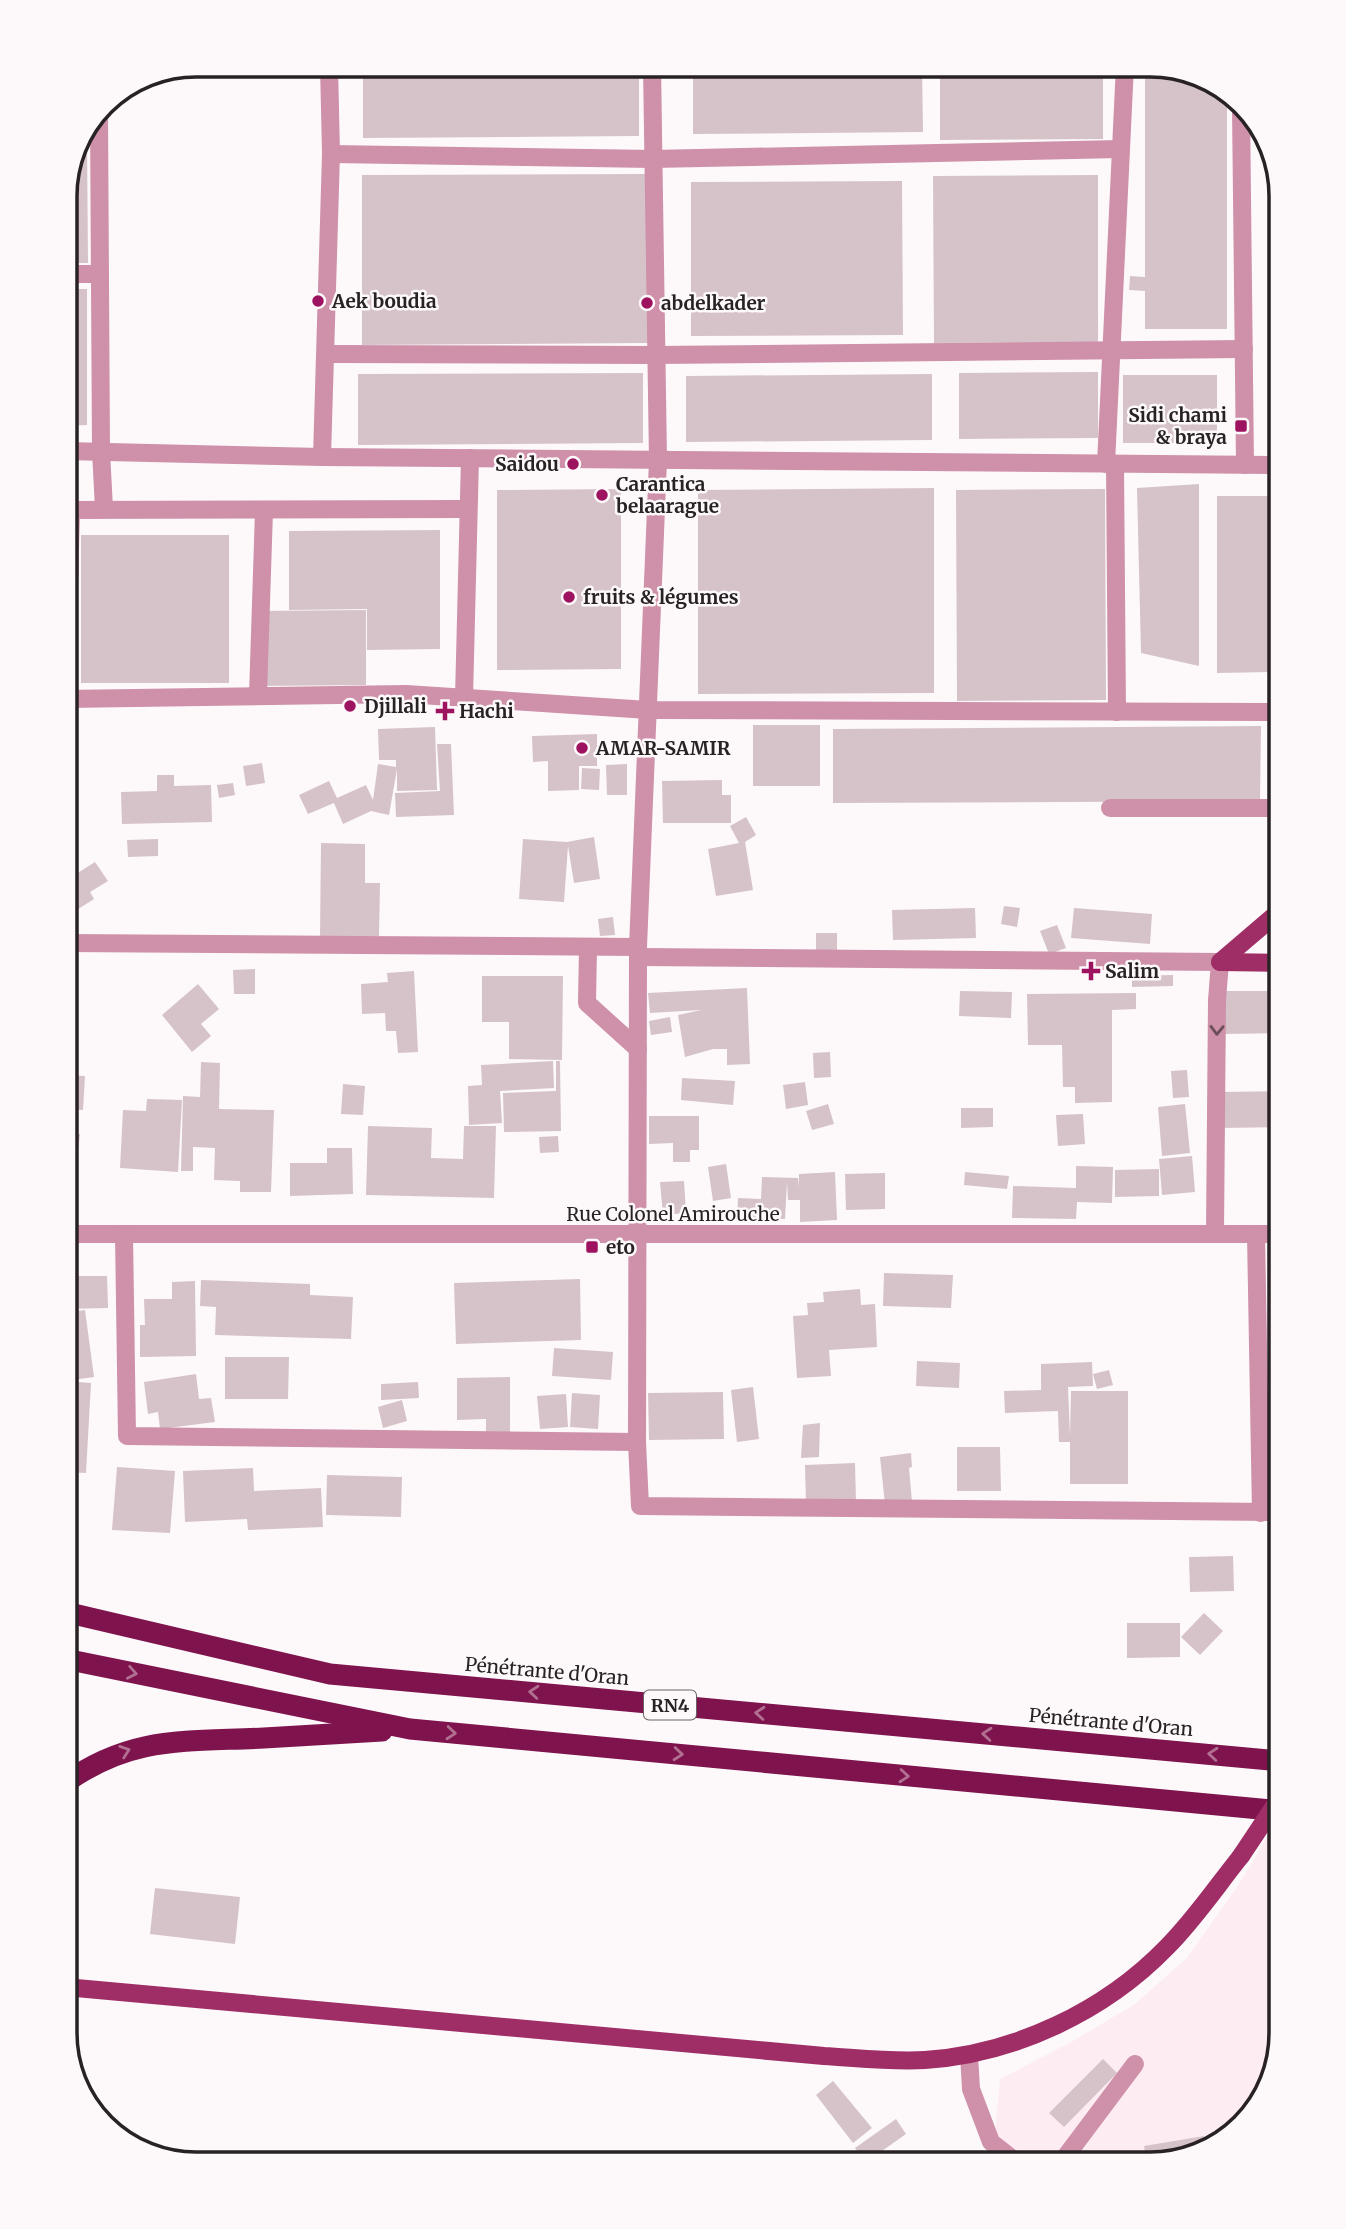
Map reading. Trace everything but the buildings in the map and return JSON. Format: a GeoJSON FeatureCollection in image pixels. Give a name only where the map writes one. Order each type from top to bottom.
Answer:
{"type":"FeatureCollection","features":[{"type":"Feature","properties":{"kind":"highway","name":"Pénétrante d'Oran"},"geometry":{"type":"LineString","coordinates":[[77,1615],[330,1674],[1269,1760]]}},
{"type":"Feature","properties":{"kind":"highway"},"geometry":{"type":"LineString","coordinates":[[77,1661],[410,1729],[1269,1810]]}},
{"type":"Feature","properties":{"kind":"highway"},"geometry":{"type":"LineString","coordinates":[[77,1774],[117,1754],[145,1745],[177,1740],[410,1729]]}},
{"type":"Feature","properties":{"kind":"main road"},"geometry":{"type":"LineString","coordinates":[[1220,962],[1269,920]]}},
{"type":"Feature","properties":{"kind":"main road"},"geometry":{"type":"LineString","coordinates":[[1220,962],[1269,963]]}},
{"type":"Feature","properties":{"kind":"main road"},"geometry":{"type":"LineString","coordinates":[[77,1988],[880,2060],[925,2060],[969,2055],[1018,2041],[1057,2025],[1120,1988],[1167,1947],[1241,1856],[1269,1814]]}},
{"type":"Feature","properties":{"kind":"street"},"geometry":{"type":"LineString","coordinates":[[322,457],[331,154],[329,77]]}},
{"type":"Feature","properties":{"kind":"street"},"geometry":{"type":"LineString","coordinates":[[652,77],[658,460],[638,952],[637,1442],[640,1506],[1269,1513]]}},
{"type":"Feature","properties":{"kind":"street"},"geometry":{"type":"LineString","coordinates":[[1117,712],[1110,464],[1110,351],[1124,77]]}},
{"type":"Feature","properties":{"kind":"street"},"geometry":{"type":"LineString","coordinates":[[1241,121],[1245,465]]}},
{"type":"Feature","properties":{"kind":"street"},"geometry":{"type":"LineString","coordinates":[[99,128],[101,451],[104,509]]}},
{"type":"Feature","properties":{"kind":"street"},"geometry":{"type":"LineString","coordinates":[[331,154],[653,159],[1119,149]]}},
{"type":"Feature","properties":{"kind":"street"},"geometry":{"type":"LineString","coordinates":[[77,274],[100,274]]}},
{"type":"Feature","properties":{"kind":"street"},"geometry":{"type":"LineString","coordinates":[[326,354],[656,355],[1244,349]]}},
{"type":"Feature","properties":{"kind":"street"},"geometry":{"type":"LineString","coordinates":[[77,451],[322,457],[1269,465]]}},
{"type":"Feature","properties":{"kind":"street"},"geometry":{"type":"LineString","coordinates":[[464,698],[470,458]]}},
{"type":"Feature","properties":{"kind":"street"},"geometry":{"type":"LineString","coordinates":[[77,510],[468,509]]}},
{"type":"Feature","properties":{"kind":"street"},"geometry":{"type":"LineString","coordinates":[[258,695],[264,511]]}},
{"type":"Feature","properties":{"kind":"street"},"geometry":{"type":"LineString","coordinates":[[77,699],[406,694],[648,710],[1269,712]]}},
{"type":"Feature","properties":{"kind":"street"},"geometry":{"type":"LineString","coordinates":[[1110,808],[1269,808]]}},
{"type":"Feature","properties":{"kind":"street"},"geometry":{"type":"LineString","coordinates":[[77,943],[588,947],[638,952],[1220,962],[1217,1000],[1215,1232]]}},
{"type":"Feature","properties":{"kind":"street"},"geometry":{"type":"LineString","coordinates":[[588,947],[587,1003],[638,1049]]}},
{"type":"Feature","properties":{"kind":"street","name":"Rue Colonel Amirouche"},"geometry":{"type":"LineString","coordinates":[[77,1234],[1269,1234]]}},
{"type":"Feature","properties":{"kind":"street"},"geometry":{"type":"LineString","coordinates":[[124,1234],[127,1436],[637,1442]]}},
{"type":"Feature","properties":{"kind":"street"},"geometry":{"type":"LineString","coordinates":[[1256,1234],[1261,1513]]}},
{"type":"Feature","properties":{"kind":"street"},"geometry":{"type":"LineString","coordinates":[[969,2055],[971,2089],[990,2142],[1003,2152]]}},
{"type":"Feature","properties":{"kind":"street"},"geometry":{"type":"LineString","coordinates":[[1069,2152],[1135,2064]]}},
{"type":"Feature","properties":{"kind":"shaded area"},"geometry":{"type":"Polygon","coordinates":[[[1269,1834],[1267,2056],[1257,2086],[1239,2111],[1203,2140],[1173,2150],[1026,2152],[994,2143],[1000,2079],[1073,2041],[1135,2004],[1187,1958],[1239,1884],[1269,1834]]]}},
{"type":"Feature","properties":{"kind":"place","name":"Aek boudia"},"geometry":{"type":"Point","coordinates":[318,301]}},
{"type":"Feature","properties":{"kind":"place","name":"abdelkader"},"geometry":{"type":"Point","coordinates":[647,303]}},
{"type":"Feature","properties":{"kind":"place","name":"Sidi chami & braya"},"geometry":{"type":"Point","coordinates":[1241,426]}},
{"type":"Feature","properties":{"kind":"place","name":"Saidou"},"geometry":{"type":"Point","coordinates":[573,464]}},
{"type":"Feature","properties":{"kind":"place","name":"Carantica belaarague"},"geometry":{"type":"Point","coordinates":[602,495]}},
{"type":"Feature","properties":{"kind":"place","name":"fruits & légumes"},"geometry":{"type":"Point","coordinates":[569,597]}},
{"type":"Feature","properties":{"kind":"place","name":"Djillali"},"geometry":{"type":"Point","coordinates":[350,706]}},
{"type":"Feature","properties":{"kind":"place","name":"Hachi"},"geometry":{"type":"Point","coordinates":[445,711]}},
{"type":"Feature","properties":{"kind":"place","name":"AMAR-SAMIR"},"geometry":{"type":"Point","coordinates":[582,748]}},
{"type":"Feature","properties":{"kind":"place","name":"Salim"},"geometry":{"type":"Point","coordinates":[1091,971]}},
{"type":"Feature","properties":{"kind":"place","name":"eto"},"geometry":{"type":"Point","coordinates":[592,1247]}}]}
